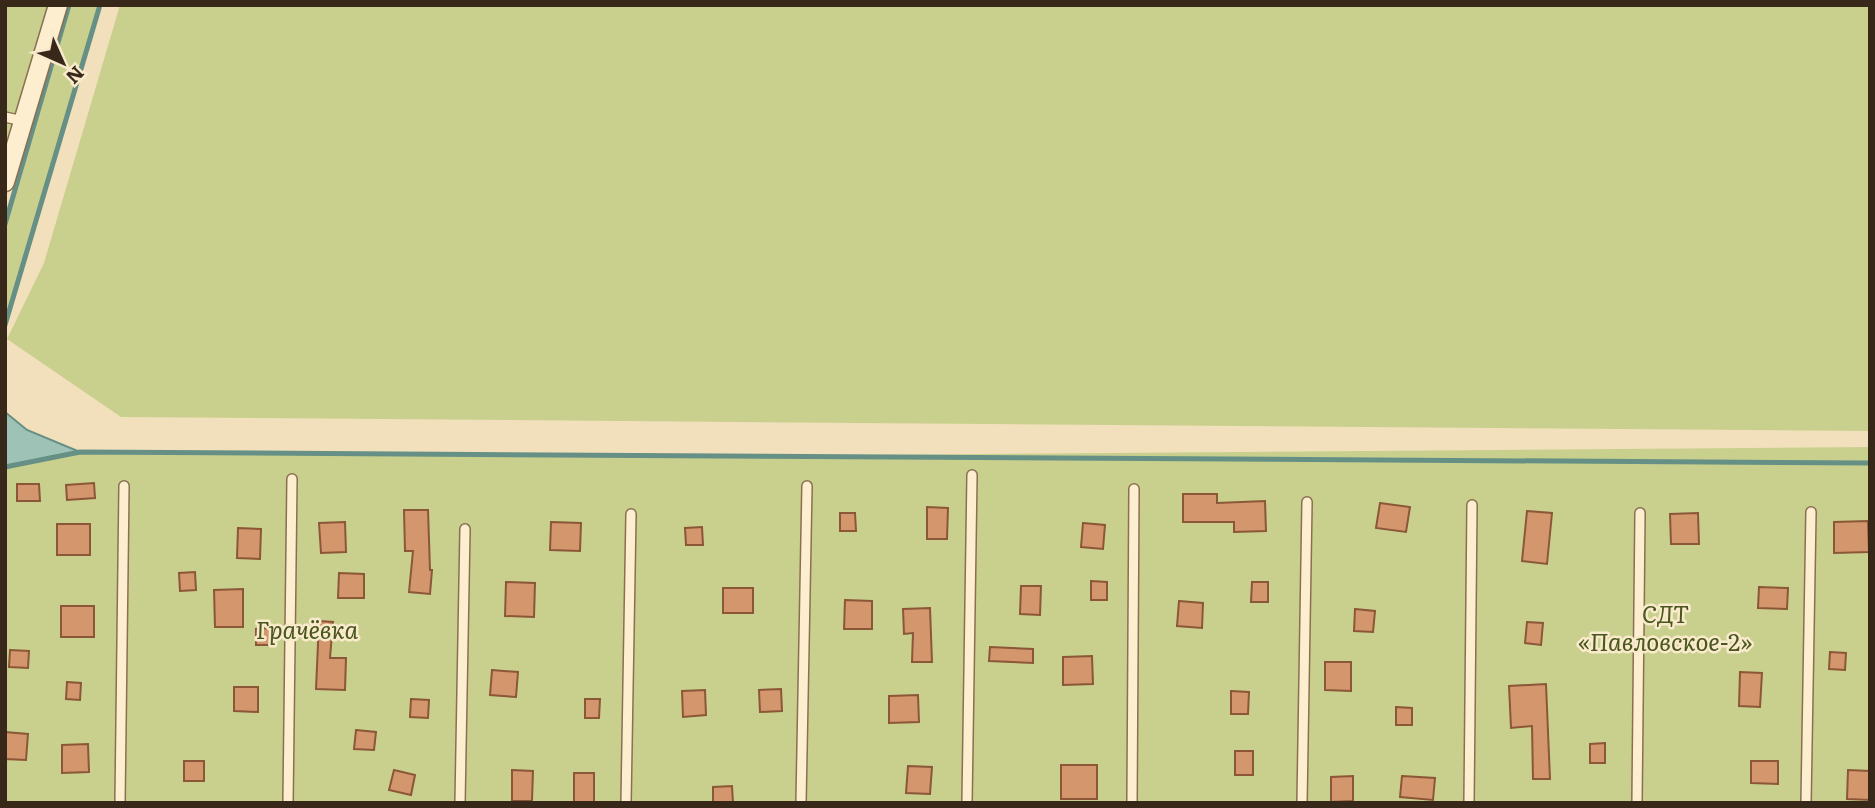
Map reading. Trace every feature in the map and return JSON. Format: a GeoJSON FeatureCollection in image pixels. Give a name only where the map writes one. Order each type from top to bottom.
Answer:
{"type":"FeatureCollection","features":[{"type":"Feature","properties":{"kind":"street"},"geometry":{"type":"LineString","coordinates":[[5,182],[58,5]]}},
{"type":"Feature","properties":{"kind":"lane"},"geometry":{"type":"LineString","coordinates":[[5,117],[23,121]]}},
{"type":"Feature","properties":{"kind":"lane"},"geometry":{"type":"LineString","coordinates":[[967,803],[972,475]]}},
{"type":"Feature","properties":{"kind":"lane"},"geometry":{"type":"LineString","coordinates":[[288,803],[292,480]]}},
{"type":"Feature","properties":{"kind":"lane"},"geometry":{"type":"LineString","coordinates":[[120,803],[124,486]]}},
{"type":"Feature","properties":{"kind":"lane"},"geometry":{"type":"LineString","coordinates":[[801,803],[807,486]]}},
{"type":"Feature","properties":{"kind":"lane"},"geometry":{"type":"LineString","coordinates":[[1132,803],[1134,489]]}},
{"type":"Feature","properties":{"kind":"lane"},"geometry":{"type":"LineString","coordinates":[[1302,803],[1307,502]]}},
{"type":"Feature","properties":{"kind":"lane"},"geometry":{"type":"LineString","coordinates":[[1469,803],[1472,505]]}},
{"type":"Feature","properties":{"kind":"lane"},"geometry":{"type":"LineString","coordinates":[[1806,803],[1811,512]]}},
{"type":"Feature","properties":{"kind":"lane"},"geometry":{"type":"LineString","coordinates":[[1637,803],[1640,513]]}},
{"type":"Feature","properties":{"kind":"lane"},"geometry":{"type":"LineString","coordinates":[[626,803],[631,514]]}},
{"type":"Feature","properties":{"kind":"lane"},"geometry":{"type":"LineString","coordinates":[[460,803],[465,529]]}},
{"type":"Feature","properties":{"kind":"green space"},"geometry":{"type":"Polygon","coordinates":[[[5,5],[59,5],[5,192],[5,5]]]}},
{"type":"Feature","properties":{"kind":"green space"},"geometry":{"type":"Polygon","coordinates":[[[69,5],[100,5],[5,325],[5,224],[69,5]]]}},
{"type":"Feature","properties":{"kind":"green space"},"geometry":{"type":"Polygon","coordinates":[[[120,5],[1870,5],[1870,431],[121,417],[7,339],[44,263],[120,5]]]}},
{"type":"Feature","properties":{"kind":"green space","name":"Грачёвка"},"geometry":{"type":"Polygon","coordinates":[[[1870,447],[1870,803],[5,803],[5,461],[36,461],[80,452],[739,456],[1870,447]]]}},
{"type":"Feature","properties":{"kind":"water"},"geometry":{"type":"Polygon","coordinates":[[[5,412],[27,430],[80,452],[5,467],[5,412]]]}},
{"type":"Feature","properties":{"kind":"building"},"geometry":{"type":"Polygon","coordinates":[[[94,483],[95,498],[67,500],[66,485],[94,483]]]}},
{"type":"Feature","properties":{"kind":"building"},"geometry":{"type":"Polygon","coordinates":[[[17,484],[39,484],[40,501],[17,501],[17,484]]]}},
{"type":"Feature","properties":{"kind":"building"},"geometry":{"type":"Polygon","coordinates":[[[1183,494],[1217,494],[1217,503],[1265,501],[1266,531],[1234,532],[1234,522],[1183,522],[1183,494]]]}},
{"type":"Feature","properties":{"kind":"building"},"geometry":{"type":"Polygon","coordinates":[[[1380,503],[1410,507],[1406,532],[1376,528],[1380,503]]]}},
{"type":"Feature","properties":{"kind":"building"},"geometry":{"type":"Polygon","coordinates":[[[927,507],[948,508],[947,539],[927,539],[927,507]]]}},
{"type":"Feature","properties":{"kind":"building"},"geometry":{"type":"Polygon","coordinates":[[[404,510],[428,510],[432,570],[430,594],[409,592],[413,551],[405,551],[404,510]]]}},
{"type":"Feature","properties":{"kind":"building"},"geometry":{"type":"Polygon","coordinates":[[[1527,511],[1552,513],[1547,564],[1522,561],[1527,511]]]}},
{"type":"Feature","properties":{"kind":"building"},"geometry":{"type":"Polygon","coordinates":[[[840,513],[855,513],[856,531],[840,531],[840,513]]]}},
{"type":"Feature","properties":{"kind":"building"},"geometry":{"type":"Polygon","coordinates":[[[1698,513],[1699,544],[1671,544],[1670,514],[1698,513]]]}},
{"type":"Feature","properties":{"kind":"building"},"geometry":{"type":"Polygon","coordinates":[[[1868,521],[1869,552],[1834,553],[1834,522],[1868,521]]]}},
{"type":"Feature","properties":{"kind":"building"},"geometry":{"type":"Polygon","coordinates":[[[345,522],[346,552],[321,553],[319,523],[345,522]]]}},
{"type":"Feature","properties":{"kind":"building"},"geometry":{"type":"Polygon","coordinates":[[[551,522],[581,523],[580,551],[550,550],[551,522]]]}},
{"type":"Feature","properties":{"kind":"building"},"geometry":{"type":"Polygon","coordinates":[[[1083,523],[1105,525],[1103,549],[1081,547],[1083,523]]]}},
{"type":"Feature","properties":{"kind":"building"},"geometry":{"type":"Polygon","coordinates":[[[57,524],[90,524],[90,555],[57,555],[57,524]]]}},
{"type":"Feature","properties":{"kind":"building"},"geometry":{"type":"Polygon","coordinates":[[[702,527],[703,545],[686,545],[685,528],[702,527]]]}},
{"type":"Feature","properties":{"kind":"building"},"geometry":{"type":"Polygon","coordinates":[[[238,528],[261,529],[260,559],[237,558],[238,528]]]}},
{"type":"Feature","properties":{"kind":"building"},"geometry":{"type":"Polygon","coordinates":[[[195,572],[196,590],[180,591],[179,573],[195,572]]]}},
{"type":"Feature","properties":{"kind":"building"},"geometry":{"type":"Polygon","coordinates":[[[339,573],[364,574],[364,598],[338,598],[339,573]]]}},
{"type":"Feature","properties":{"kind":"building"},"geometry":{"type":"Polygon","coordinates":[[[1091,581],[1107,582],[1107,600],[1091,600],[1091,581]]]}},
{"type":"Feature","properties":{"kind":"building"},"geometry":{"type":"Polygon","coordinates":[[[506,582],[535,583],[534,617],[505,616],[506,582]]]}},
{"type":"Feature","properties":{"kind":"building"},"geometry":{"type":"Polygon","coordinates":[[[1252,582],[1268,582],[1268,602],[1251,602],[1252,582]]]}},
{"type":"Feature","properties":{"kind":"building"},"geometry":{"type":"Polygon","coordinates":[[[1021,586],[1041,586],[1040,615],[1020,614],[1021,586]]]}},
{"type":"Feature","properties":{"kind":"building"},"geometry":{"type":"Polygon","coordinates":[[[1759,587],[1788,588],[1787,609],[1758,608],[1759,587]]]}},
{"type":"Feature","properties":{"kind":"building"},"geometry":{"type":"Polygon","coordinates":[[[723,588],[753,588],[753,613],[723,613],[723,588]]]}},
{"type":"Feature","properties":{"kind":"building"},"geometry":{"type":"Polygon","coordinates":[[[243,589],[243,627],[215,627],[214,590],[243,589]]]}},
{"type":"Feature","properties":{"kind":"building"},"geometry":{"type":"Polygon","coordinates":[[[845,600],[872,601],[872,629],[844,629],[845,600]]]}},
{"type":"Feature","properties":{"kind":"building"},"geometry":{"type":"Polygon","coordinates":[[[1179,601],[1203,603],[1202,628],[1177,626],[1179,601]]]}},
{"type":"Feature","properties":{"kind":"building"},"geometry":{"type":"Polygon","coordinates":[[[61,606],[94,606],[94,637],[61,637],[61,606]]]}},
{"type":"Feature","properties":{"kind":"building"},"geometry":{"type":"Polygon","coordinates":[[[930,608],[932,662],[912,662],[913,633],[904,634],[903,609],[930,608]]]}},
{"type":"Feature","properties":{"kind":"building"},"geometry":{"type":"Polygon","coordinates":[[[1355,609],[1375,611],[1373,632],[1354,631],[1355,609]]]}},
{"type":"Feature","properties":{"kind":"building"},"geometry":{"type":"Polygon","coordinates":[[[319,621],[333,622],[330,658],[346,658],[345,690],[316,689],[319,621]]]}},
{"type":"Feature","properties":{"kind":"building"},"geometry":{"type":"Polygon","coordinates":[[[1527,622],[1543,623],[1541,645],[1525,643],[1527,622]]]}},
{"type":"Feature","properties":{"kind":"building"},"geometry":{"type":"Polygon","coordinates":[[[270,628],[270,645],[256,645],[256,629],[270,628]]]}},
{"type":"Feature","properties":{"kind":"building"},"geometry":{"type":"Polygon","coordinates":[[[990,647],[1033,649],[1033,663],[989,661],[990,647]]]}},
{"type":"Feature","properties":{"kind":"building"},"geometry":{"type":"Polygon","coordinates":[[[10,650],[29,651],[28,668],[9,667],[10,650]]]}},
{"type":"Feature","properties":{"kind":"building"},"geometry":{"type":"Polygon","coordinates":[[[1830,652],[1846,653],[1845,670],[1829,669],[1830,652]]]}},
{"type":"Feature","properties":{"kind":"building"},"geometry":{"type":"Polygon","coordinates":[[[1092,656],[1093,684],[1063,685],[1063,657],[1092,656]]]}},
{"type":"Feature","properties":{"kind":"building"},"geometry":{"type":"Polygon","coordinates":[[[1325,662],[1351,662],[1351,691],[1325,690],[1325,662]]]}},
{"type":"Feature","properties":{"kind":"building"},"geometry":{"type":"Polygon","coordinates":[[[492,670],[518,672],[516,697],[490,695],[492,670]]]}},
{"type":"Feature","properties":{"kind":"building"},"geometry":{"type":"Polygon","coordinates":[[[1740,672],[1762,673],[1760,707],[1739,706],[1740,672]]]}},
{"type":"Feature","properties":{"kind":"building"},"geometry":{"type":"Polygon","coordinates":[[[67,682],[81,683],[80,700],[66,699],[67,682]]]}},
{"type":"Feature","properties":{"kind":"building"},"geometry":{"type":"Polygon","coordinates":[[[1546,684],[1550,779],[1533,779],[1532,726],[1511,728],[1509,686],[1546,684]]]}},
{"type":"Feature","properties":{"kind":"building"},"geometry":{"type":"Polygon","coordinates":[[[234,687],[258,687],[258,712],[234,711],[234,687]]]}},
{"type":"Feature","properties":{"kind":"building"},"geometry":{"type":"Polygon","coordinates":[[[781,689],[782,711],[760,712],[759,690],[781,689]]]}},
{"type":"Feature","properties":{"kind":"building"},"geometry":{"type":"Polygon","coordinates":[[[705,690],[706,715],[683,717],[682,691],[705,690]]]}},
{"type":"Feature","properties":{"kind":"building"},"geometry":{"type":"Polygon","coordinates":[[[1231,691],[1249,692],[1248,714],[1231,714],[1231,691]]]}},
{"type":"Feature","properties":{"kind":"building"},"geometry":{"type":"Polygon","coordinates":[[[918,695],[919,722],[889,723],[889,696],[918,695]]]}},
{"type":"Feature","properties":{"kind":"building"},"geometry":{"type":"Polygon","coordinates":[[[411,699],[429,700],[428,718],[410,717],[411,699]]]}},
{"type":"Feature","properties":{"kind":"building"},"geometry":{"type":"Polygon","coordinates":[[[585,699],[600,699],[599,718],[585,718],[585,699]]]}},
{"type":"Feature","properties":{"kind":"building"},"geometry":{"type":"Polygon","coordinates":[[[1396,707],[1412,708],[1412,725],[1396,725],[1396,707]]]}},
{"type":"Feature","properties":{"kind":"building"},"geometry":{"type":"Polygon","coordinates":[[[356,730],[376,732],[374,750],[354,749],[356,730]]]}},
{"type":"Feature","properties":{"kind":"building"},"geometry":{"type":"Polygon","coordinates":[[[5,732],[28,734],[26,760],[5,759],[5,732]]]}},
{"type":"Feature","properties":{"kind":"building"},"geometry":{"type":"Polygon","coordinates":[[[1605,743],[1605,763],[1590,763],[1590,744],[1605,743]]]}},
{"type":"Feature","properties":{"kind":"building"},"geometry":{"type":"Polygon","coordinates":[[[88,744],[89,772],[62,773],[62,745],[88,744]]]}},
{"type":"Feature","properties":{"kind":"building"},"geometry":{"type":"Polygon","coordinates":[[[1235,751],[1253,751],[1253,775],[1235,775],[1235,751]]]}},
{"type":"Feature","properties":{"kind":"building"},"geometry":{"type":"Polygon","coordinates":[[[184,761],[204,761],[204,781],[184,781],[184,761]]]}},
{"type":"Feature","properties":{"kind":"building"},"geometry":{"type":"Polygon","coordinates":[[[1751,761],[1778,761],[1778,784],[1751,783],[1751,761]]]}},
{"type":"Feature","properties":{"kind":"building"},"geometry":{"type":"Polygon","coordinates":[[[1061,765],[1097,765],[1097,799],[1061,799],[1061,765]]]}},
{"type":"Feature","properties":{"kind":"building"},"geometry":{"type":"Polygon","coordinates":[[[908,766],[932,767],[930,794],[906,793],[908,766]]]}},
{"type":"Feature","properties":{"kind":"building"},"geometry":{"type":"Polygon","coordinates":[[[394,770],[415,775],[411,795],[389,790],[394,770]]]}},
{"type":"Feature","properties":{"kind":"building"},"geometry":{"type":"Polygon","coordinates":[[[512,770],[533,771],[532,801],[512,801],[512,770]]]}},
{"type":"Feature","properties":{"kind":"building"},"geometry":{"type":"Polygon","coordinates":[[[1848,770],[1870,771],[1870,800],[1847,799],[1848,770]]]}},
{"type":"Feature","properties":{"kind":"building"},"geometry":{"type":"Polygon","coordinates":[[[574,773],[594,773],[594,802],[574,803],[574,773]]]}},
{"type":"Feature","properties":{"kind":"building"},"geometry":{"type":"Polygon","coordinates":[[[1353,776],[1353,801],[1331,802],[1331,777],[1353,776]]]}},
{"type":"Feature","properties":{"kind":"building"},"geometry":{"type":"Polygon","coordinates":[[[1402,776],[1435,778],[1433,800],[1400,797],[1402,776]]]}},
{"type":"Feature","properties":{"kind":"building"},"geometry":{"type":"Polygon","coordinates":[[[732,786],[733,803],[713,803],[713,787],[732,786]]]}},
{"type":"Feature","properties":{"kind":"waterway"},"geometry":{"type":"LineString","coordinates":[[5,224],[69,5]]}},
{"type":"Feature","properties":{"kind":"waterway"},"geometry":{"type":"LineString","coordinates":[[5,325],[100,5]]}},
{"type":"Feature","properties":{"kind":"waterway"},"geometry":{"type":"LineString","coordinates":[[5,467],[80,452],[1870,463]]}},
{"type":"Feature","properties":{"kind":"park label","name":"СДТ «Павловское-2»"},"geometry":{"type":"Point","coordinates":[1665,626]}}]}
